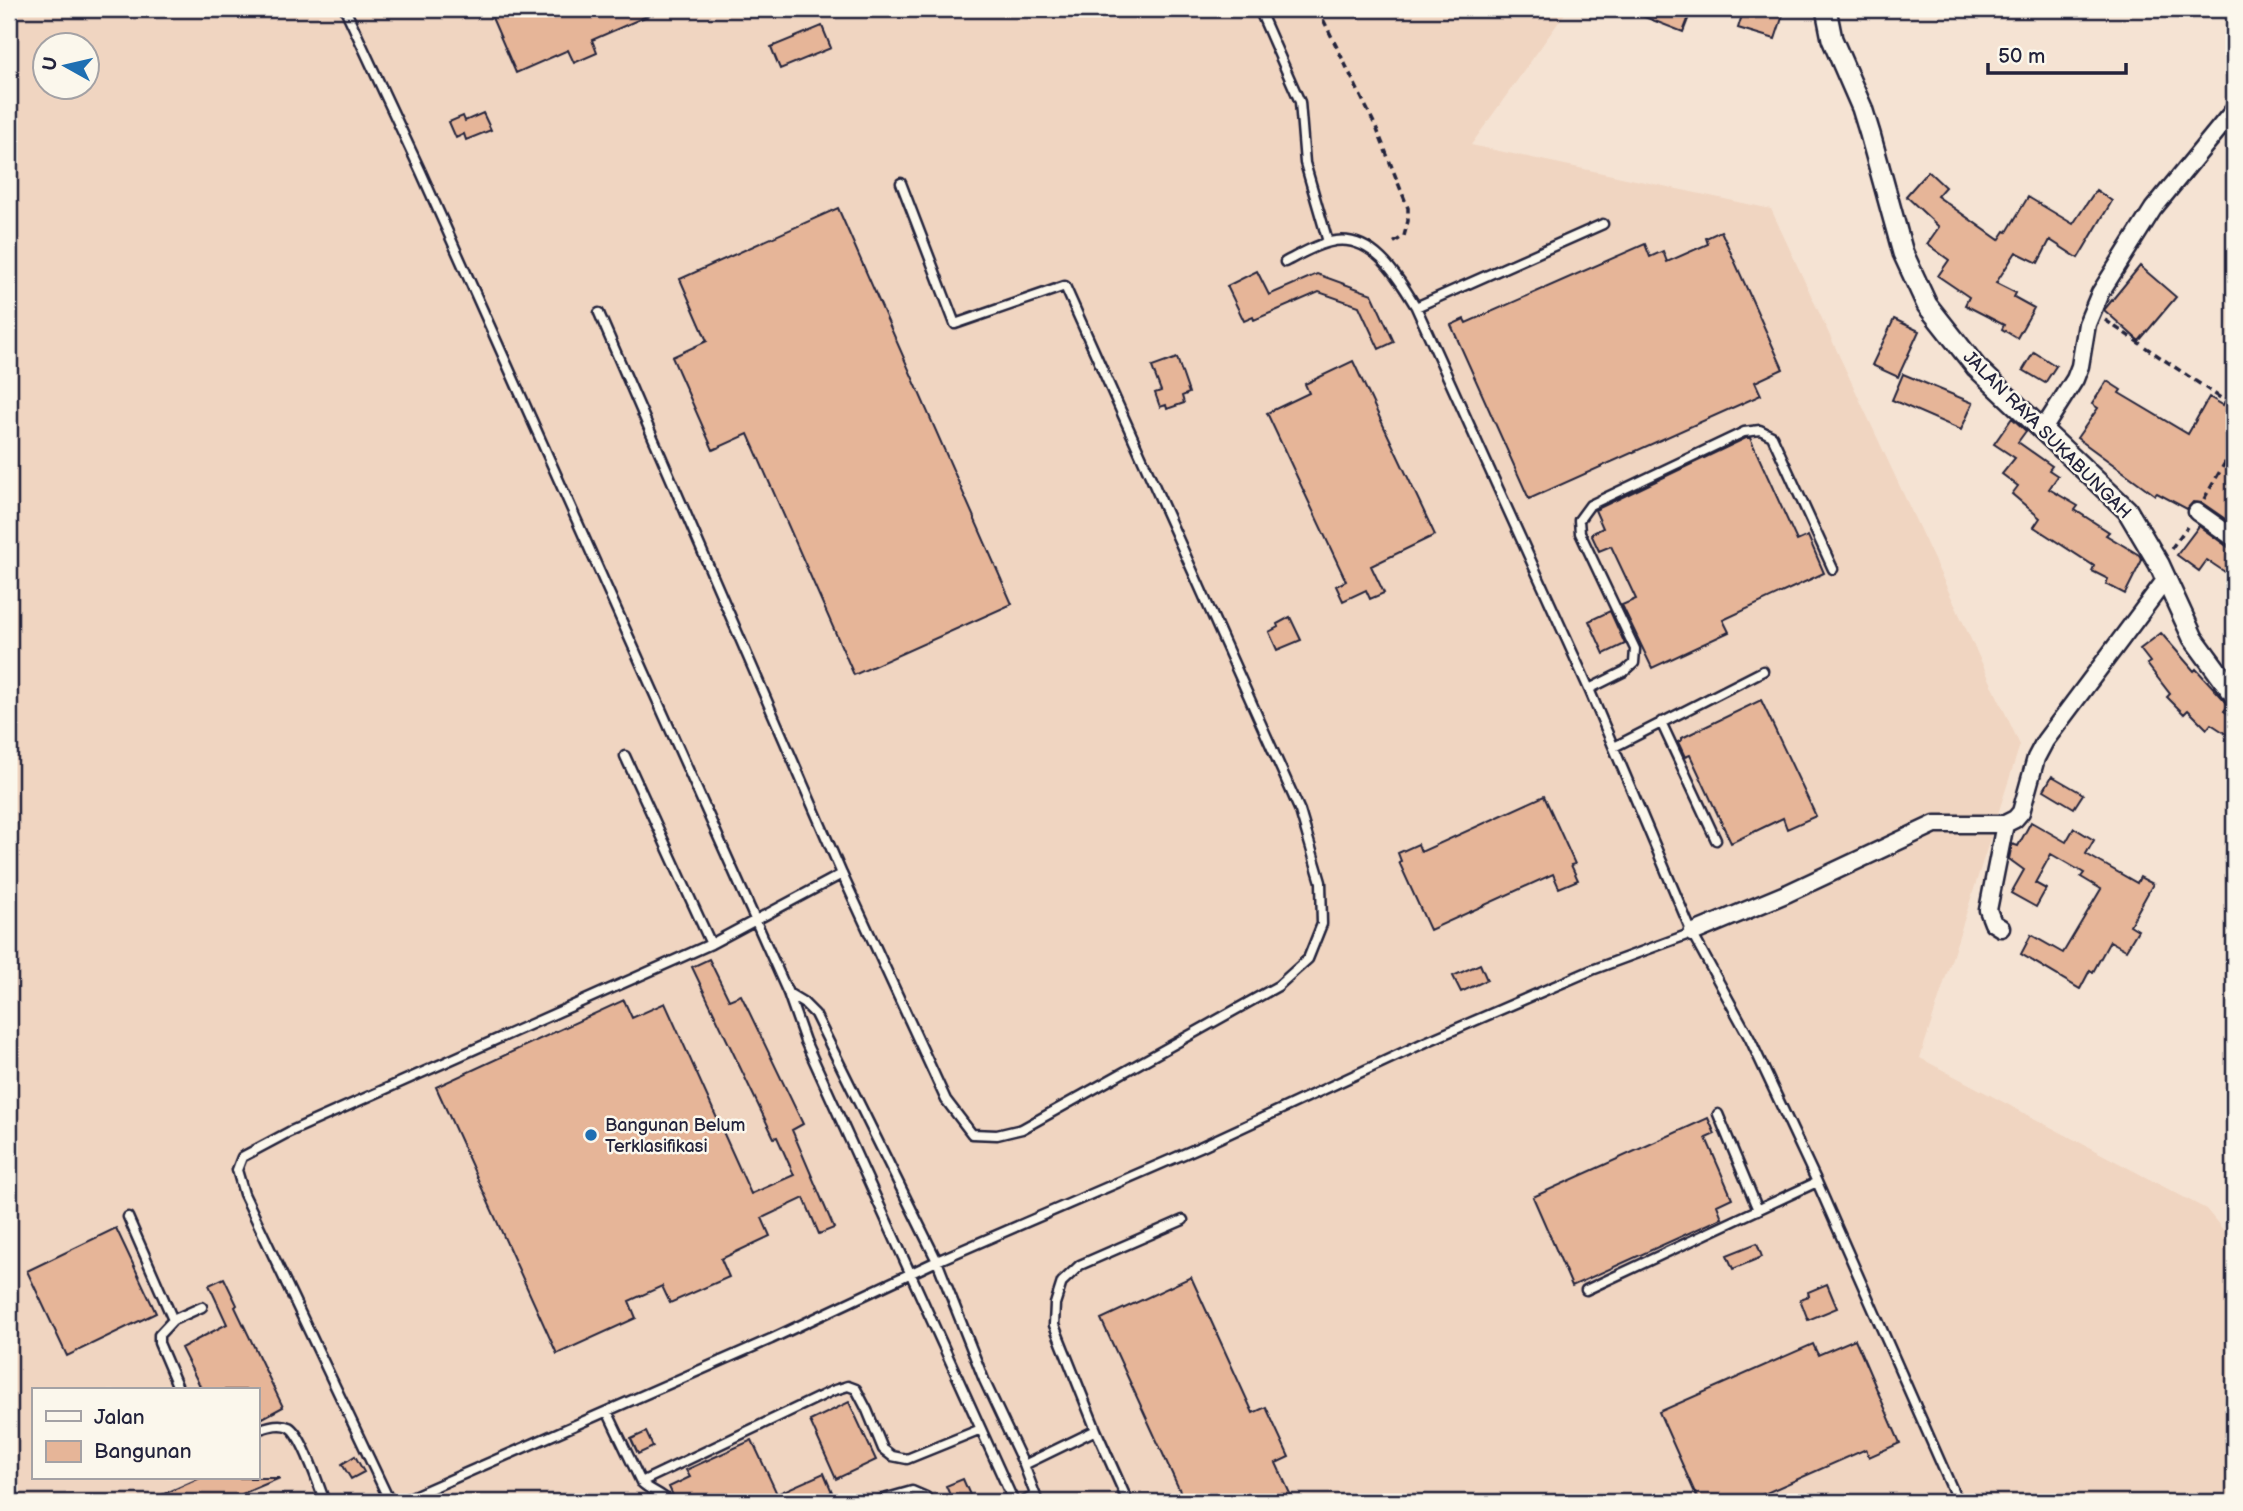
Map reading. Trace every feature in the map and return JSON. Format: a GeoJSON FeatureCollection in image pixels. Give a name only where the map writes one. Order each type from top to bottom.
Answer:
{"type":"FeatureCollection","features":[{"type":"Feature","properties":{"kind":"street","name":"JALAN RAYA SUKABUNGAH"},"geometry":{"type":"LineString","coordinates":[[1826,9],[1832,39],[1870,134],[1903,253],[1927,305],[1976,367],[2127,510],[2166,579],[2193,638],[2234,694]]}},
{"type":"Feature","properties":{"kind":"street"},"geometry":{"type":"LineString","coordinates":[[2042,430],[2075,379],[2080,366],[2087,324],[2100,293],[2153,209],[2234,110]]}},
{"type":"Feature","properties":{"kind":"street"},"geometry":{"type":"LineString","coordinates":[[2197,512],[2234,538]]}},
{"type":"Feature","properties":{"kind":"street"},"geometry":{"type":"LineString","coordinates":[[1692,933],[1788,893],[1935,824],[2005,824],[2015,820],[2021,812],[2036,758],[2045,741],[2166,579]]}},
{"type":"Feature","properties":{"kind":"street"},"geometry":{"type":"LineString","coordinates":[[2001,928],[1993,923],[1988,910],[2005,824]]}},
{"type":"Feature","properties":{"kind":"lane"},"geometry":{"type":"LineString","coordinates":[[345,9],[421,172],[788,993],[805,1041],[1014,1502]]}},
{"type":"Feature","properties":{"kind":"lane"},"geometry":{"type":"LineString","coordinates":[[1259,9],[1300,102],[1305,163],[1328,242]]}},
{"type":"Feature","properties":{"kind":"lane"},"geometry":{"type":"LineString","coordinates":[[599,313],[842,874],[946,1100],[972,1134],[997,1135],[1022,1129],[1278,986],[1308,959],[1322,924],[1321,882],[1300,811],[1065,286],[955,324],[901,183]]}},
{"type":"Feature","properties":{"kind":"lane"},"geometry":{"type":"LineString","coordinates":[[1416,307],[1603,224]]}},
{"type":"Feature","properties":{"kind":"lane"},"geometry":{"type":"LineString","coordinates":[[1284,262],[1328,242],[1346,239],[1377,255],[1395,272],[1416,307],[1589,689],[1692,933],[1750,1039],[1958,1502]]}},
{"type":"Feature","properties":{"kind":"lane"},"geometry":{"type":"LineString","coordinates":[[1589,689],[1625,671],[1634,663],[1635,649],[1580,533],[1579,520],[1590,505],[1744,432],[1760,430],[1772,436],[1833,569]]}},
{"type":"Feature","properties":{"kind":"lane"},"geometry":{"type":"LineString","coordinates":[[1614,747],[1763,671]]}},
{"type":"Feature","properties":{"kind":"lane"},"geometry":{"type":"LineString","coordinates":[[1661,722],[1716,840]]}},
{"type":"Feature","properties":{"kind":"lane"},"geometry":{"type":"LineString","coordinates":[[625,756],[711,944]]}},
{"type":"Feature","properties":{"kind":"lane"},"geometry":{"type":"LineString","coordinates":[[390,1502],[244,1194],[237,1170],[242,1157],[289,1132],[711,944],[842,874]]}},
{"type":"Feature","properties":{"kind":"lane"},"geometry":{"type":"LineString","coordinates":[[400,1502],[771,1339],[937,1261],[1200,1147],[1428,1041],[1592,970],[1692,933]]}},
{"type":"Feature","properties":{"kind":"lane"},"geometry":{"type":"LineString","coordinates":[[788,993],[803,1002],[815,1014],[937,1261],[984,1380],[1037,1499],[1023,1502]]}},
{"type":"Feature","properties":{"kind":"lane"},"geometry":{"type":"LineString","coordinates":[[1718,1114],[1758,1210]]}},
{"type":"Feature","properties":{"kind":"lane"},"geometry":{"type":"LineString","coordinates":[[1586,1290],[1816,1182]]}},
{"type":"Feature","properties":{"kind":"lane"},"geometry":{"type":"LineString","coordinates":[[128,1217],[173,1320]]}},
{"type":"Feature","properties":{"kind":"lane"},"geometry":{"type":"LineString","coordinates":[[1128,1502],[1054,1325],[1055,1304],[1062,1282],[1080,1265],[1183,1220]]}},
{"type":"Feature","properties":{"kind":"lane"},"geometry":{"type":"LineString","coordinates":[[178,1388],[159,1343],[159,1335],[173,1320],[202,1307]]}},
{"type":"Feature","properties":{"kind":"lane"},"geometry":{"type":"LineString","coordinates":[[641,1482],[832,1391],[848,1387],[856,1389],[883,1449],[892,1457],[907,1459],[981,1429]]}},
{"type":"Feature","properties":{"kind":"lane"},"geometry":{"type":"LineString","coordinates":[[607,1411],[641,1482],[648,1489],[662,1493],[669,1502]]}},
{"type":"Feature","properties":{"kind":"lane"},"geometry":{"type":"LineString","coordinates":[[259,1429],[272,1424],[289,1427],[298,1436],[325,1502]]}},
{"type":"Feature","properties":{"kind":"lane"},"geometry":{"type":"LineString","coordinates":[[1024,1465],[1096,1430]]}},
{"type":"Feature","properties":{"kind":"lane"},"geometry":{"type":"LineString","coordinates":[[873,1502],[912,1491],[926,1497],[929,1502]]}},
{"type":"Feature","properties":{"kind":"path"},"geometry":{"type":"LineString","coordinates":[[1318,9],[1376,127],[1408,208],[1404,236],[1393,243]]}},
{"type":"Feature","properties":{"kind":"path"},"geometry":{"type":"LineString","coordinates":[[2093,312],[2234,407]]}},
{"type":"Feature","properties":{"kind":"shaded area"},"geometry":{"type":"Polygon","coordinates":[[[9,9],[1568,9],[1471,145],[1771,209],[2020,745],[1920,1058],[2206,1209],[2234,1243],[2234,1502],[9,1502],[9,9]]]}},
{"type":"Feature","properties":{"kind":"building"},"geometry":{"type":"Polygon","coordinates":[[[499,9],[663,9],[592,40],[597,53],[574,63],[568,50],[516,73],[490,13],[499,9]]]}},
{"type":"Feature","properties":{"kind":"building"},"geometry":{"type":"Polygon","coordinates":[[[1624,9],[1692,9],[1683,32],[1624,9]]]}},
{"type":"Feature","properties":{"kind":"building"},"geometry":{"type":"Polygon","coordinates":[[[1744,9],[1785,9],[1775,39],[1738,28],[1744,9]]]}},
{"type":"Feature","properties":{"kind":"building"},"geometry":{"type":"Polygon","coordinates":[[[822,26],[831,48],[780,69],[771,47],[822,26]]]}},
{"type":"Feature","properties":{"kind":"building"},"geometry":{"type":"Polygon","coordinates":[[[483,113],[491,130],[466,140],[464,134],[456,138],[449,122],[463,116],[465,121],[483,113]]]}},
{"type":"Feature","properties":{"kind":"building"},"geometry":{"type":"Polygon","coordinates":[[[1928,171],[1945,187],[1937,196],[1999,240],[2005,231],[2007,232],[2028,197],[2073,224],[2096,190],[2112,201],[2078,258],[2050,240],[2038,263],[2016,252],[1996,283],[2016,293],[2014,297],[2034,308],[2017,338],[2002,329],[2004,325],[1965,305],[1969,297],[1938,276],[1949,260],[1927,244],[1939,227],[1906,196],[1928,171]]]}},
{"type":"Feature","properties":{"kind":"building"},"geometry":{"type":"Polygon","coordinates":[[[838,208],[1012,604],[854,675],[748,434],[713,450],[672,357],[707,341],[680,279],[838,208]]]}},
{"type":"Feature","properties":{"kind":"building"},"geometry":{"type":"Polygon","coordinates":[[[1721,231],[1783,369],[1755,382],[1761,395],[1529,499],[1451,325],[1464,319],[1466,323],[1645,244],[1650,257],[1663,251],[1667,262],[1708,244],[1706,238],[1721,231]]]}},
{"type":"Feature","properties":{"kind":"building"},"geometry":{"type":"Polygon","coordinates":[[[2140,266],[2176,297],[2139,341],[2104,310],[2140,266]]]}},
{"type":"Feature","properties":{"kind":"building"},"geometry":{"type":"Polygon","coordinates":[[[1257,271],[1269,295],[1317,274],[1372,294],[1394,342],[1379,349],[1359,306],[1319,292],[1254,320],[1253,317],[1244,321],[1227,286],[1257,271]]]}},
{"type":"Feature","properties":{"kind":"building"},"geometry":{"type":"Polygon","coordinates":[[[1894,319],[1919,331],[1898,377],[1872,365],[1894,319]]]}},
{"type":"Feature","properties":{"kind":"building"},"geometry":{"type":"Polygon","coordinates":[[[2034,352],[2056,366],[2045,383],[2023,370],[2034,352]]]}},
{"type":"Feature","properties":{"kind":"building"},"geometry":{"type":"Polygon","coordinates":[[[1177,358],[1189,393],[1182,396],[1184,403],[1167,409],[1166,405],[1160,407],[1155,393],[1161,391],[1152,367],[1177,358]]]}},
{"type":"Feature","properties":{"kind":"building"},"geometry":{"type":"Polygon","coordinates":[[[1353,361],[1435,535],[1371,566],[1384,593],[1370,599],[1366,590],[1343,601],[1336,586],[1346,581],[1267,413],[1309,393],[1305,384],[1353,361]]]}},
{"type":"Feature","properties":{"kind":"building"},"geometry":{"type":"Polygon","coordinates":[[[1903,374],[1973,403],[1961,430],[1892,400],[1903,374]]]}},
{"type":"Feature","properties":{"kind":"building"},"geometry":{"type":"Polygon","coordinates":[[[2107,381],[2121,390],[2119,393],[2188,434],[2209,397],[2223,405],[2234,383],[2234,525],[2202,503],[2193,502],[2187,509],[2157,493],[2155,495],[2077,438],[2098,408],[2092,404],[2107,381]]]}},
{"type":"Feature","properties":{"kind":"building"},"geometry":{"type":"Polygon","coordinates":[[[2012,418],[2026,431],[2018,442],[2052,466],[2049,470],[2058,476],[2049,489],[2078,506],[2075,510],[2109,532],[2106,535],[2139,555],[2142,560],[2125,594],[2106,584],[2108,579],[2092,571],[2094,566],[2034,527],[2040,518],[2012,494],[2018,486],[2002,474],[2015,458],[1994,444],[2012,418]]]}},
{"type":"Feature","properties":{"kind":"building"},"geometry":{"type":"Polygon","coordinates":[[[1750,438],[1797,541],[1808,536],[1824,573],[1723,620],[1729,632],[1652,668],[1622,605],[1636,599],[1611,546],[1599,551],[1591,534],[1603,528],[1595,510],[1750,438]]]}},
{"type":"Feature","properties":{"kind":"building"},"geometry":{"type":"Polygon","coordinates":[[[2199,526],[2228,547],[2234,548],[2234,578],[2207,560],[2199,571],[2177,555],[2199,526]]]}},
{"type":"Feature","properties":{"kind":"building"},"geometry":{"type":"Polygon","coordinates":[[[1610,611],[1625,644],[1604,654],[1589,621],[1610,611]]]}},
{"type":"Feature","properties":{"kind":"building"},"geometry":{"type":"Polygon","coordinates":[[[1290,617],[1301,640],[1277,650],[1269,632],[1290,617]]]}},
{"type":"Feature","properties":{"kind":"building"},"geometry":{"type":"Polygon","coordinates":[[[2161,633],[2194,671],[2196,669],[2229,705],[2224,711],[2234,718],[2234,739],[2211,724],[2207,729],[2188,710],[2184,714],[2167,697],[2170,694],[2147,664],[2150,662],[2140,649],[2161,633]]]}},
{"type":"Feature","properties":{"kind":"building"},"geometry":{"type":"Polygon","coordinates":[[[1761,700],[1816,816],[1787,829],[1783,818],[1731,843],[1690,755],[1685,757],[1678,742],[1761,700]]]}},
{"type":"Feature","properties":{"kind":"building"},"geometry":{"type":"Polygon","coordinates":[[[2052,776],[2083,794],[2074,808],[2044,790],[2052,776]]]}},
{"type":"Feature","properties":{"kind":"building"},"geometry":{"type":"Polygon","coordinates":[[[1544,796],[1575,864],[1571,865],[1578,880],[1559,888],[1553,874],[1430,930],[1399,862],[1398,853],[1418,844],[1421,852],[1544,796]]]}},
{"type":"Feature","properties":{"kind":"building"},"geometry":{"type":"Polygon","coordinates":[[[2031,822],[2066,842],[2074,828],[2094,840],[2086,854],[2137,883],[2140,877],[2153,884],[2130,925],[2138,930],[2126,950],[2110,941],[2080,989],[2021,954],[2031,935],[2063,953],[2101,889],[2081,877],[2084,873],[2051,854],[2035,883],[2046,889],[2036,907],[2011,893],[2024,870],[2009,859],[2012,844],[2018,846],[2031,822]]]}},
{"type":"Feature","properties":{"kind":"building","name":"Bangunan Belum Terklasifikasi"},"geometry":{"type":"Polygon","coordinates":[[[709,959],[729,1000],[741,995],[803,1124],[792,1130],[834,1228],[819,1234],[804,1198],[762,1218],[770,1236],[721,1259],[729,1277],[670,1303],[662,1286],[629,1301],[636,1318],[557,1354],[436,1087],[624,1000],[632,1018],[665,1003],[751,1194],[794,1175],[692,967],[709,959]]]}},
{"type":"Feature","properties":{"kind":"building"},"geometry":{"type":"Polygon","coordinates":[[[1480,964],[1487,980],[1461,992],[1453,976],[1480,964]]]}},
{"type":"Feature","properties":{"kind":"building"},"geometry":{"type":"Polygon","coordinates":[[[1708,1118],[1715,1134],[1706,1138],[1732,1198],[1717,1205],[1722,1218],[1572,1286],[1533,1197],[1708,1118]]]}},
{"type":"Feature","properties":{"kind":"building"},"geometry":{"type":"Polygon","coordinates":[[[116,1228],[156,1313],[67,1356],[27,1271],[116,1228]]]}},
{"type":"Feature","properties":{"kind":"building"},"geometry":{"type":"Polygon","coordinates":[[[1757,1243],[1762,1257],[1733,1269],[1727,1255],[1757,1243]]]}},
{"type":"Feature","properties":{"kind":"building"},"geometry":{"type":"Polygon","coordinates":[[[1191,1277],[1253,1413],[1266,1407],[1289,1457],[1276,1463],[1292,1498],[1282,1502],[1185,1502],[1101,1319],[1191,1277]]]}},
{"type":"Feature","properties":{"kind":"building"},"geometry":{"type":"Polygon","coordinates":[[[224,1278],[283,1407],[259,1420],[259,1388],[201,1388],[181,1348],[227,1324],[209,1285],[224,1278]]]}},
{"type":"Feature","properties":{"kind":"building"},"geometry":{"type":"Polygon","coordinates":[[[1827,1284],[1837,1308],[1808,1320],[1800,1299],[1809,1296],[1808,1292],[1827,1284]]]}},
{"type":"Feature","properties":{"kind":"building"},"geometry":{"type":"Polygon","coordinates":[[[1855,1339],[1900,1443],[1869,1457],[1866,1449],[1746,1502],[1699,1502],[1659,1412],[1813,1344],[1818,1355],[1855,1339]]]}},
{"type":"Feature","properties":{"kind":"building"},"geometry":{"type":"Polygon","coordinates":[[[849,1402],[876,1460],[836,1479],[810,1421],[849,1402]]]}},
{"type":"Feature","properties":{"kind":"building"},"geometry":{"type":"Polygon","coordinates":[[[646,1432],[653,1447],[638,1454],[631,1439],[646,1432]]]}},
{"type":"Feature","properties":{"kind":"building"},"geometry":{"type":"Polygon","coordinates":[[[752,1440],[777,1494],[824,1473],[832,1492],[809,1502],[676,1502],[669,1487],[690,1477],[686,1470],[752,1440]]]}},
{"type":"Feature","properties":{"kind":"building"},"geometry":{"type":"Polygon","coordinates":[[[355,1456],[364,1472],[351,1479],[342,1464],[355,1456]]]}},
{"type":"Feature","properties":{"kind":"building"},"geometry":{"type":"Polygon","coordinates":[[[280,1478],[223,1502],[146,1502],[196,1480],[280,1478]]]}},
{"type":"Feature","properties":{"kind":"building"},"geometry":{"type":"Polygon","coordinates":[[[963,1479],[973,1502],[953,1502],[946,1486],[963,1479]]]}},
{"type":"Feature","properties":{"kind":"place","name":"Bangunan Belum Terklasifikasi"},"geometry":{"type":"Point","coordinates":[591,1135]}}]}
